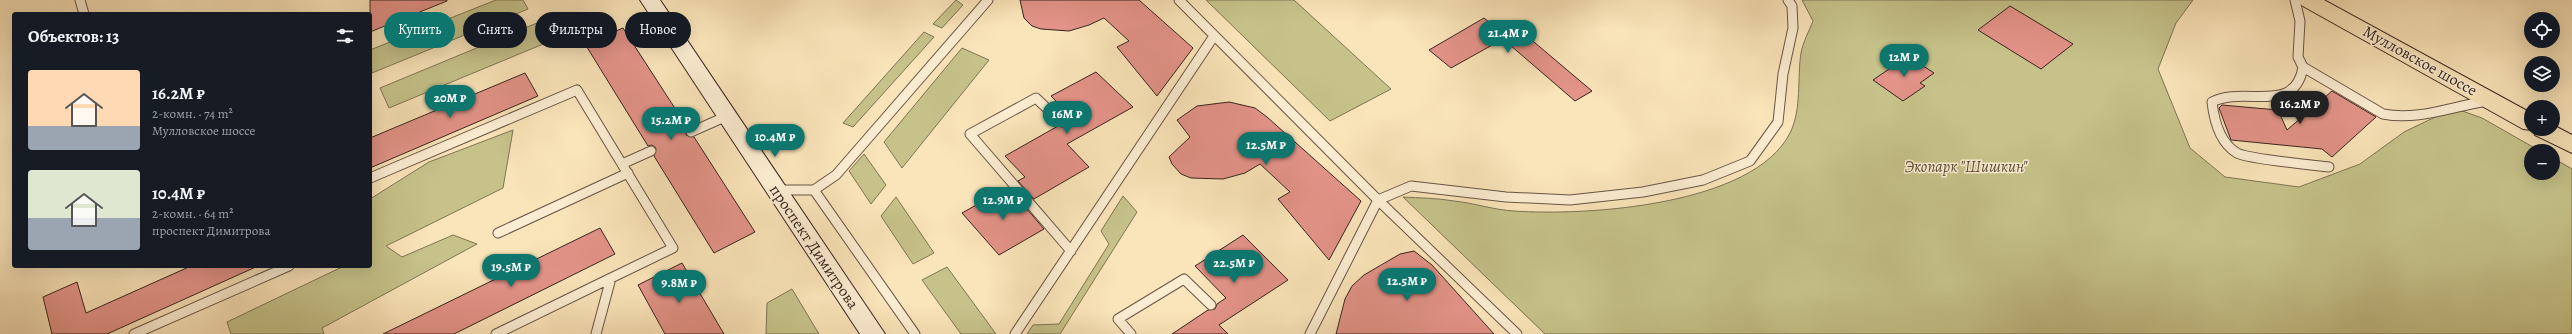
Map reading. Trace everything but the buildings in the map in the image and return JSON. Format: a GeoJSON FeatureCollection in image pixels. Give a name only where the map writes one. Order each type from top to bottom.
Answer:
{"type":"FeatureCollection","features":[{"type":"Feature","properties":{"kind":"highway","name":"Мулловское шоссе"},"geometry":{"type":"LineString","coordinates":[[2308,0],[2524,119]]}},
{"type":"Feature","properties":{"kind":"highway"},"geometry":{"type":"LineString","coordinates":[[2556,136],[2572,145]]}},
{"type":"Feature","properties":{"kind":"main road","name":"проспект Димитрова"},"geometry":{"type":"LineString","coordinates":[[650,0],[872,334]]}},
{"type":"Feature","properties":{"kind":"lane"},"geometry":{"type":"LineString","coordinates":[[80,0],[83,12]]}},
{"type":"Feature","properties":{"kind":"lane"},"geometry":{"type":"LineString","coordinates":[[776,190],[814,190],[836,175],[988,0]]}},
{"type":"Feature","properties":{"kind":"lane"},"geometry":{"type":"LineString","coordinates":[[1179,0],[1378,200],[1517,334]]}},
{"type":"Feature","properties":{"kind":"lane"},"geometry":{"type":"LineString","coordinates":[[1310,334],[1378,200],[1411,186],[1506,197],[1570,200],[1643,192],[1703,180],[1750,161],[1778,122],[1782,74],[1793,28],[1792,6],[1788,0]]}},
{"type":"Feature","properties":{"kind":"lane"},"geometry":{"type":"LineString","coordinates":[[2295,0],[2300,21],[2298,57],[2303,67],[2383,114],[2395,117],[2413,117],[2459,105],[2491,100]]}},
{"type":"Feature","properties":{"kind":"lane"},"geometry":{"type":"LineString","coordinates":[[1015,334],[1214,36]]}},
{"type":"Feature","properties":{"kind":"lane"},"geometry":{"type":"LineString","coordinates":[[2303,67],[2298,86],[2291,92],[2277,96],[2226,95],[2217,97],[2212,102],[2213,117],[2228,146],[2238,154],[2329,167]]}},
{"type":"Feature","properties":{"kind":"lane"},"geometry":{"type":"LineString","coordinates":[[372,177],[577,90],[672,248],[496,334]]}},
{"type":"Feature","properties":{"kind":"lane"},"geometry":{"type":"LineString","coordinates":[[1060,121],[1036,98],[970,134],[1070,251]]}},
{"type":"Feature","properties":{"kind":"lane"},"geometry":{"type":"LineString","coordinates":[[691,132],[726,116]]}},
{"type":"Feature","properties":{"kind":"lane"},"geometry":{"type":"LineString","coordinates":[[622,164],[651,151]]}},
{"type":"Feature","properties":{"kind":"lane"},"geometry":{"type":"LineString","coordinates":[[498,233],[628,173]]}},
{"type":"Feature","properties":{"kind":"lane"},"geometry":{"type":"LineString","coordinates":[[814,190],[915,334]]}},
{"type":"Feature","properties":{"kind":"lane"},"geometry":{"type":"LineString","coordinates":[[134,334],[284,268]]}},
{"type":"Feature","properties":{"kind":"lane"},"geometry":{"type":"LineString","coordinates":[[596,334],[611,278]]}},
{"type":"Feature","properties":{"kind":"lane"},"geometry":{"type":"LineString","coordinates":[[1131,334],[1118,320],[1184,279],[1211,305]]}},
{"type":"Feature","properties":{"kind":"green space"},"geometry":{"type":"Polygon","coordinates":[[[496,0],[523,0],[528,9],[521,12],[466,12],[496,0]]]}},
{"type":"Feature","properties":{"kind":"green space"},"geometry":{"type":"Polygon","coordinates":[[[956,0],[963,5],[942,28],[933,24],[956,0]]]}},
{"type":"Feature","properties":{"kind":"green space"},"geometry":{"type":"Polygon","coordinates":[[[1206,0],[1294,0],[1391,89],[1330,121],[1206,0]]]}},
{"type":"Feature","properties":{"kind":"green space","name":"Экопарк \"Шишкин\""},"geometry":{"type":"Polygon","coordinates":[[[1802,0],[2193,0],[2176,23],[2158,69],[2190,148],[2225,177],[2299,187],[2360,164],[2404,132],[2454,108],[2482,118],[2528,144],[2524,144],[2524,180],[2560,180],[2560,162],[2572,169],[2572,334],[1545,334],[1403,197],[1448,200],[1514,211],[1582,211],[1623,208],[1665,201],[1705,191],[1741,177],[1770,158],[1790,133],[1794,124],[1798,104],[1801,53],[1813,21],[1802,0]]]}},
{"type":"Feature","properties":{"kind":"green space"},"geometry":{"type":"Polygon","coordinates":[[[463,13],[463,36],[455,39],[455,16],[463,13]]]}},
{"type":"Feature","properties":{"kind":"green space"},"geometry":{"type":"Polygon","coordinates":[[[535,24],[535,47],[389,108],[380,88],[477,48],[527,48],[527,27],[535,24]]]}},
{"type":"Feature","properties":{"kind":"green space"},"geometry":{"type":"Polygon","coordinates":[[[924,32],[934,37],[853,127],[843,123],[924,32]]]}},
{"type":"Feature","properties":{"kind":"green space"},"geometry":{"type":"Polygon","coordinates":[[[384,44],[384,48],[433,48],[372,73],[372,49],[384,44]]]}},
{"type":"Feature","properties":{"kind":"green space"},"geometry":{"type":"Polygon","coordinates":[[[962,48],[989,60],[902,168],[884,142],[962,48]]]}},
{"type":"Feature","properties":{"kind":"green space"},"geometry":{"type":"Polygon","coordinates":[[[513,130],[503,188],[386,246],[402,257],[453,235],[477,244],[322,328],[324,334],[231,334],[227,322],[340,268],[372,268],[372,198],[429,162],[513,130]]]}},
{"type":"Feature","properties":{"kind":"green space"},"geometry":{"type":"Polygon","coordinates":[[[864,154],[886,185],[871,204],[849,171],[864,154]]]}},
{"type":"Feature","properties":{"kind":"green space"},"geometry":{"type":"Polygon","coordinates":[[[1123,196],[1137,212],[1060,334],[1027,334],[1033,325],[1059,324],[1109,244],[1101,231],[1123,196]]]}},
{"type":"Feature","properties":{"kind":"green space"},"geometry":{"type":"Polygon","coordinates":[[[896,197],[934,253],[913,264],[881,216],[896,197]]]}},
{"type":"Feature","properties":{"kind":"green space"},"geometry":{"type":"Polygon","coordinates":[[[947,267],[996,334],[961,334],[922,280],[947,267]]]}},
{"type":"Feature","properties":{"kind":"green space"},"geometry":{"type":"Polygon","coordinates":[[[792,289],[819,334],[766,334],[767,303],[792,289]]]}}]}
